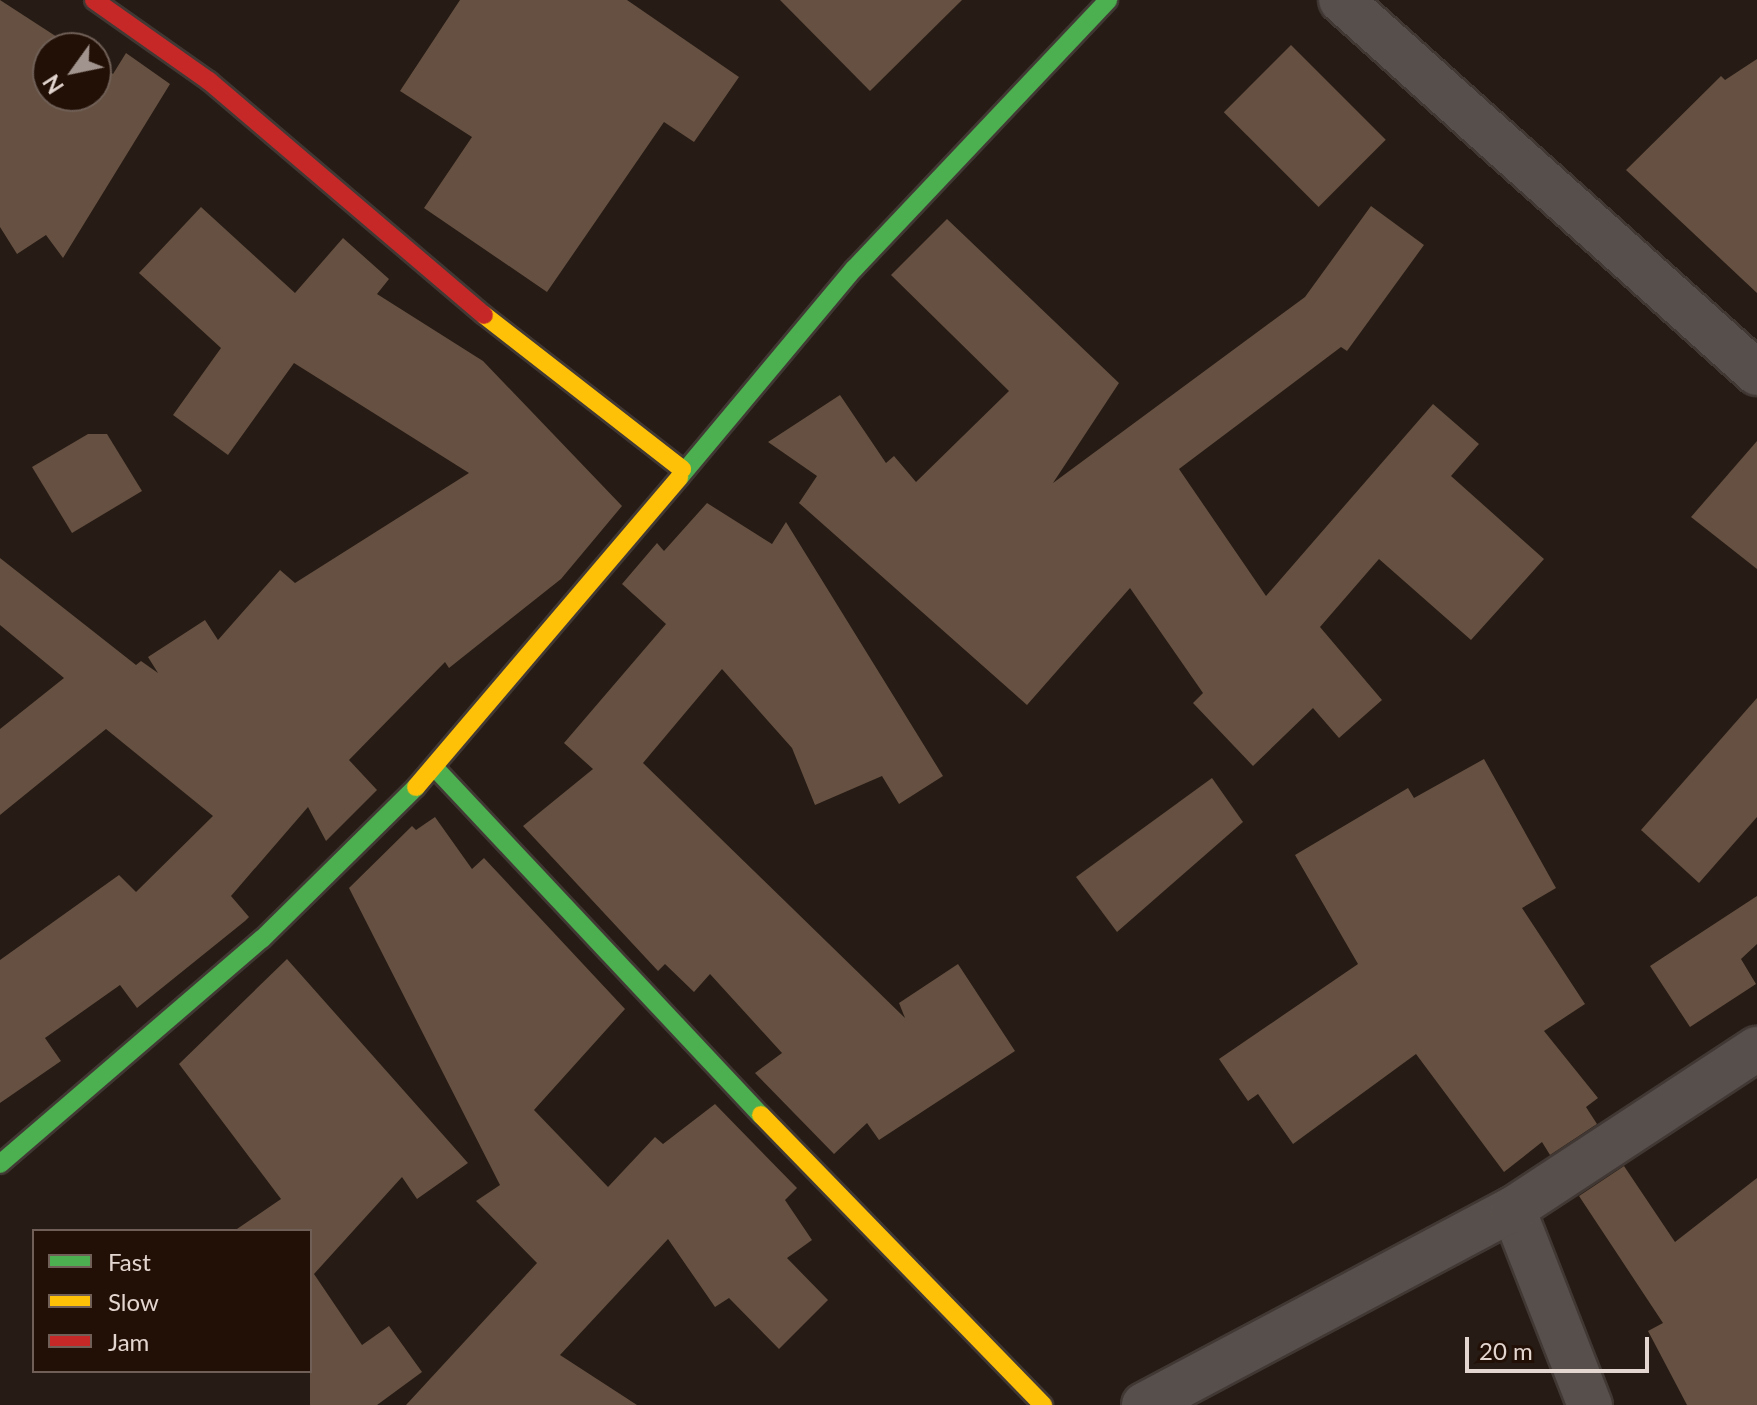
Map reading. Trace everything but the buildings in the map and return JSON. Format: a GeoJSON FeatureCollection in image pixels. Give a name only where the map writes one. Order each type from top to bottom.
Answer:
{"type":"FeatureCollection","features":[{"type":"Feature","properties":{"kind":"street"},"geometry":{"type":"LineString","coordinates":[[94,0],[209,81],[513,341],[682,469]]}},
{"type":"Feature","properties":{"kind":"street"},"geometry":{"type":"LineString","coordinates":[[0,1164],[262,939],[435,768],[682,469],[854,269],[1108,0]]}},
{"type":"Feature","properties":{"kind":"street"},"geometry":{"type":"LineString","coordinates":[[1341,0],[1757,373]]}},
{"type":"Feature","properties":{"kind":"street"},"geometry":{"type":"LineString","coordinates":[[435,768],[687,1039],[1043,1405]]}},
{"type":"Feature","properties":{"kind":"street"},"geometry":{"type":"LineString","coordinates":[[1144,1405],[1513,1209],[1757,1049]]}},
{"type":"Feature","properties":{"kind":"street"},"geometry":{"type":"LineString","coordinates":[[1513,1209],[1590,1405]]}},
{"type":"Feature","properties":{"kind":"traffic: fast"},"geometry":{"type":"LineString","coordinates":[[679,478],[854,269],[1108,0]]}},
{"type":"Feature","properties":{"kind":"traffic: fast"},"geometry":{"type":"LineString","coordinates":[[435,768],[761,1115]]}},
{"type":"Feature","properties":{"kind":"traffic: fast"},"geometry":{"type":"LineString","coordinates":[[0,1164],[262,939],[416,787]]}},
{"type":"Feature","properties":{"kind":"traffic: slow"},"geometry":{"type":"LineString","coordinates":[[484,315],[682,469]]}},
{"type":"Feature","properties":{"kind":"traffic: slow"},"geometry":{"type":"LineString","coordinates":[[416,787],[679,478]]}},
{"type":"Feature","properties":{"kind":"traffic: slow"},"geometry":{"type":"LineString","coordinates":[[761,1115],[1043,1405]]}},
{"type":"Feature","properties":{"kind":"traffic: jam"},"geometry":{"type":"LineString","coordinates":[[94,0],[209,81],[484,315]]}}]}
